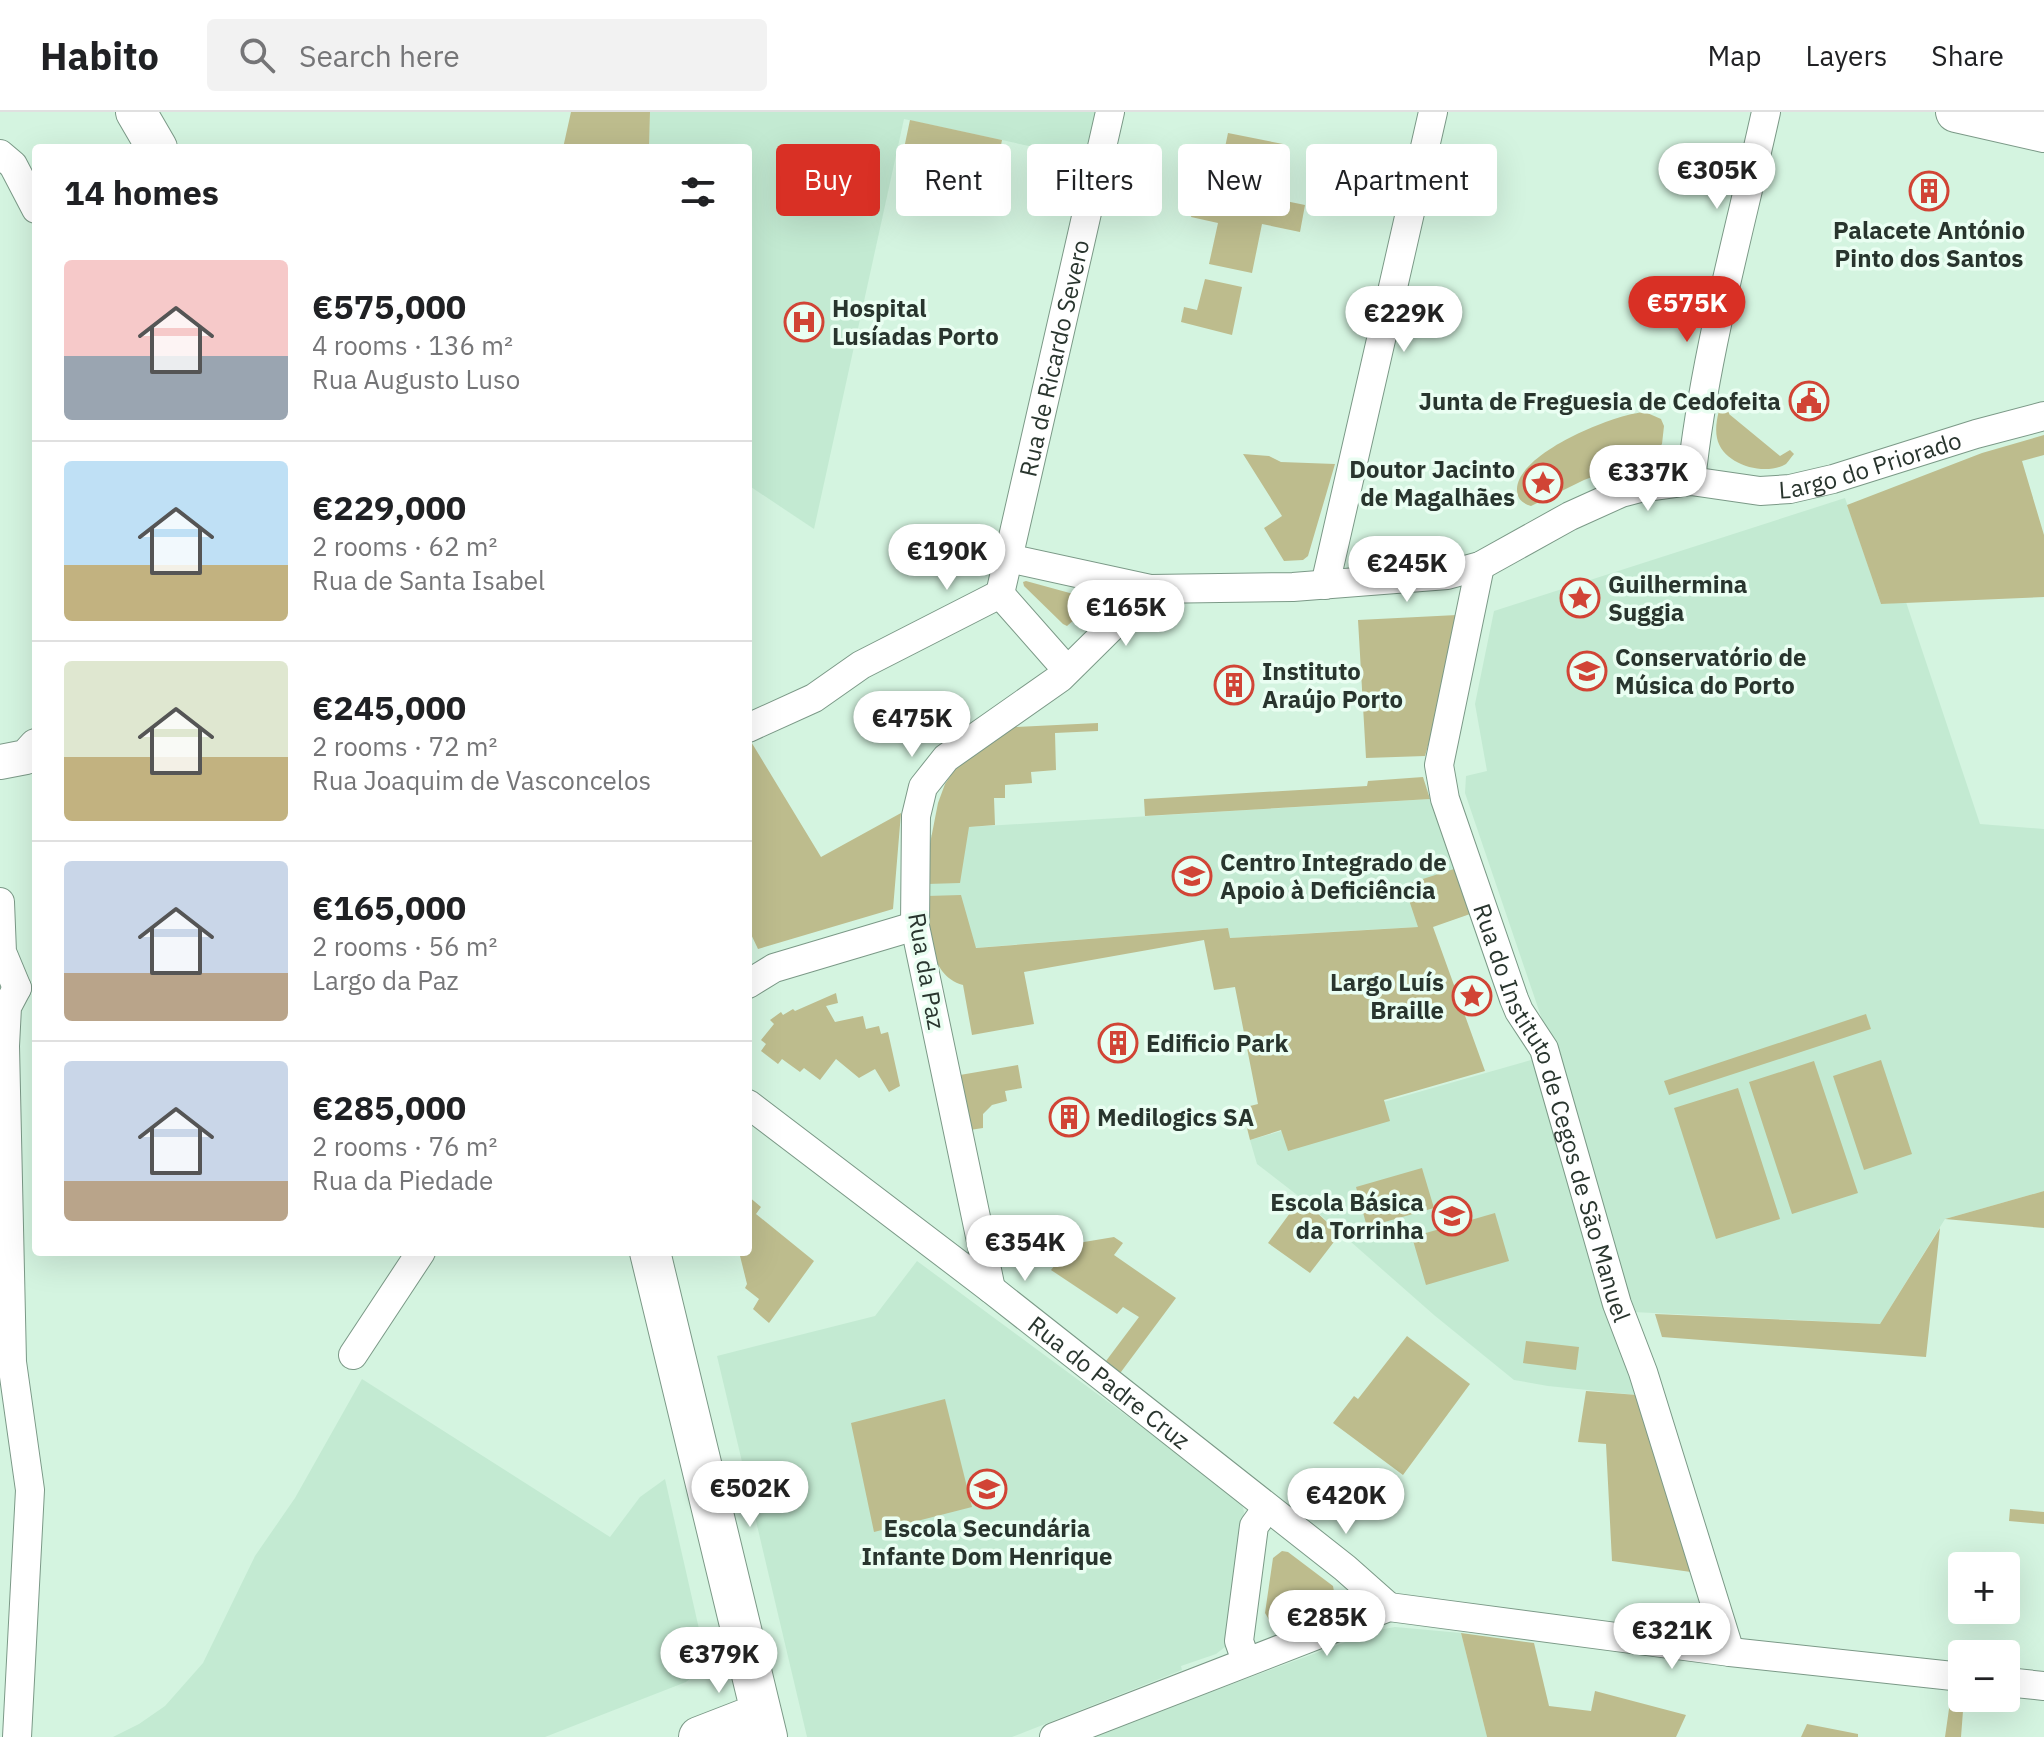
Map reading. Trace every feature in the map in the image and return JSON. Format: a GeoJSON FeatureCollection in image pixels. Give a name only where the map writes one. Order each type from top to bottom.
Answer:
{"type":"FeatureCollection","features":[{"type":"Feature","properties":{"kind":"main road"},"geometry":{"type":"LineString","coordinates":[[136,112],[155,144]]}},
{"type":"Feature","properties":{"kind":"main road"},"geometry":{"type":"LineString","coordinates":[[1956,112],[2044,132]]}},
{"type":"Feature","properties":{"kind":"main road"},"geometry":{"type":"LineString","coordinates":[[651,1256],[764,1725],[699,1737]]}},
{"type":"Feature","properties":{"kind":"street","name":"Rua de Ricardo Severo"},"geometry":{"type":"LineString","coordinates":[[1000,594],[1110,112]]}},
{"type":"Feature","properties":{"kind":"street"},"geometry":{"type":"LineString","coordinates":[[1325,585],[1433,112]]}},
{"type":"Feature","properties":{"kind":"street"},"geometry":{"type":"LineString","coordinates":[[1691,481],[1696,432],[1707,377],[1766,112]]}},
{"type":"Feature","properties":{"kind":"street"},"geometry":{"type":"LineString","coordinates":[[0,154],[13,165],[32,201]]}},
{"type":"Feature","properties":{"kind":"street","name":"Largo do Priorado"},"geometry":{"type":"LineString","coordinates":[[1008,558],[1150,589],[1325,585],[1447,575],[1480,566],[1595,503],[1640,488],[1691,481],[1760,491],[1790,489],[2044,416]]}},
{"type":"Feature","properties":{"kind":"street","name":"Rua do Instituto de Cegos de São Manuel"},"geometry":{"type":"LineString","coordinates":[[1480,566],[1439,765],[1445,799],[1514,999],[1544,1049],[1617,1304],[1643,1372],[1730,1652]]}},
{"type":"Feature","properties":{"kind":"street","name":"Rua da Paz"},"geometry":{"type":"LineString","coordinates":[[991,1289],[915,926],[916,816],[923,787],[946,758],[1060,678],[1150,589]]}},
{"type":"Feature","properties":{"kind":"street"},"geometry":{"type":"LineString","coordinates":[[752,726],[814,698],[861,665],[1000,594],[1067,670]]}},
{"type":"Feature","properties":{"kind":"street"},"geometry":{"type":"LineString","coordinates":[[0,762],[26,757],[32,750]]}},
{"type":"Feature","properties":{"kind":"street"},"geometry":{"type":"LineString","coordinates":[[0,902],[2,952],[27,988],[7,1007],[5,1046],[6,1362],[30,1490],[17,1737]]}},
{"type":"Feature","properties":{"kind":"street"},"geometry":{"type":"LineString","coordinates":[[752,982],[774,968],[915,926]]}},
{"type":"Feature","properties":{"kind":"street","name":"Rua do Padre Cruz"},"geometry":{"type":"LineString","coordinates":[[752,1107],[991,1289],[1345,1568],[1389,1607]]}},
{"type":"Feature","properties":{"kind":"street"},"geometry":{"type":"LineString","coordinates":[[353,1355],[418,1256]]}},
{"type":"Feature","properties":{"kind":"street"},"geometry":{"type":"LineString","coordinates":[[1246,1661],[1239,1641],[1252,1540],[1254,1526],[1267,1508]]}},
{"type":"Feature","properties":{"kind":"street"},"geometry":{"type":"LineString","coordinates":[[1054,1737],[1389,1607],[1730,1652],[1948,1675]]}},
{"type":"Feature","properties":{"kind":"street"},"geometry":{"type":"LineString","coordinates":[[2020,1683],[2044,1686]]}},
{"type":"Feature","properties":{"kind":"shaded area"},"geometry":{"type":"Polygon","coordinates":[[[571,112],[650,112],[649,144],[564,144],[571,112]]]}},
{"type":"Feature","properties":{"kind":"shaded area","name":"Hospital Lusíadas Porto"},"geometry":{"type":"Polygon","coordinates":[[[650,112],[1096,112],[1088,144],[1027,146],[904,119],[896,144],[814,529],[752,488],[752,144],[649,144],[650,112]]]}},
{"type":"Feature","properties":{"kind":"shaded area"},"geometry":{"type":"Polygon","coordinates":[[[910,120],[1002,140],[1001,144],[905,144],[910,120]]]}},
{"type":"Feature","properties":{"kind":"shaded area"},"geometry":{"type":"Polygon","coordinates":[[[1228,133],[1283,144],[1226,144],[1228,133]]]}},
{"type":"Feature","properties":{"kind":"shaded area"},"geometry":{"type":"Polygon","coordinates":[[[1290,202],[1305,205],[1300,232],[1262,224],[1252,273],[1209,264],[1218,223],[1191,217],[1290,216],[1290,202]]]}},
{"type":"Feature","properties":{"kind":"shaded area"},"geometry":{"type":"Polygon","coordinates":[[[1205,279],[1242,287],[1232,335],[1181,322],[1184,307],[1197,310],[1205,279]]]}},
{"type":"Feature","properties":{"kind":"shaded area"},"geometry":{"type":"Polygon","coordinates":[[[1723,395],[1732,398],[1729,414],[1780,456],[1790,450],[1794,454],[1786,464],[1777,468],[1756,468],[1745,466],[1727,455],[1720,447],[1716,433],[1723,395]]]}},
{"type":"Feature","properties":{"kind":"shaded area"},"geometry":{"type":"Polygon","coordinates":[[[1645,412],[1661,419],[1664,426],[1662,444],[1654,454],[1584,480],[1531,506],[1519,498],[1517,489],[1522,475],[1550,449],[1591,428],[1645,412]]]}},
{"type":"Feature","properties":{"kind":"shaded area"},"geometry":{"type":"Polygon","coordinates":[[[2044,435],[2044,455],[2022,461],[2044,535],[2044,597],[1881,604],[1847,505],[1982,453],[2044,435]]]}},
{"type":"Feature","properties":{"kind":"shaded area"},"geometry":{"type":"Polygon","coordinates":[[[1243,454],[1269,456],[1281,462],[1335,464],[1308,556],[1303,560],[1284,561],[1264,528],[1282,516],[1243,454]]]}},
{"type":"Feature","properties":{"kind":"shaded area"},"geometry":{"type":"Polygon","coordinates":[[[1845,498],[1881,604],[1906,602],[1980,824],[2044,829],[2044,1191],[1945,1219],[1880,1324],[1633,1312],[1550,1043],[1465,793],[1466,776],[1487,771],[1475,704],[1494,611],[1845,498]]]}},
{"type":"Feature","properties":{"kind":"shaded area"},"geometry":{"type":"Polygon","coordinates":[[[1023,582],[1088,598],[1091,605],[1067,626],[1024,586],[1023,582]]]}},
{"type":"Feature","properties":{"kind":"shaded area"},"geometry":{"type":"Polygon","coordinates":[[[1457,615],[1439,707],[1425,756],[1366,758],[1358,620],[1457,615]]]}},
{"type":"Feature","properties":{"kind":"shaded area"},"geometry":{"type":"Polygon","coordinates":[[[1098,723],[1098,731],[1055,733],[1056,770],[1031,772],[1032,783],[1005,785],[1005,798],[994,798],[995,825],[969,827],[960,883],[927,884],[928,854],[938,803],[945,784],[957,766],[1014,727],[1098,723]]]}},
{"type":"Feature","properties":{"kind":"shaded area"},"geometry":{"type":"Polygon","coordinates":[[[752,743],[821,857],[901,813],[893,909],[758,949],[752,936],[752,743]]]}},
{"type":"Feature","properties":{"kind":"shaded area"},"geometry":{"type":"Polygon","coordinates":[[[1423,777],[1430,799],[1145,816],[1144,799],[1367,786],[1368,781],[1423,777]]]}},
{"type":"Feature","properties":{"kind":"shaded area","name":"Centro Integrado de Apoio à Deficiência"},"geometry":{"type":"Polygon","coordinates":[[[1430,799],[1470,914],[1433,926],[1229,938],[1228,928],[934,951],[928,916],[931,835],[969,827],[1430,799]]]}},
{"type":"Feature","properties":{"kind":"shaded area"},"geometry":{"type":"Polygon","coordinates":[[[1454,869],[1470,914],[1433,927],[1485,1071],[1384,1100],[1390,1121],[1288,1151],[1281,1130],[1250,1140],[1242,1108],[1258,1104],[1235,987],[1214,990],[1204,940],[1024,972],[1034,1024],[972,1035],[963,985],[951,980],[942,971],[936,961],[930,935],[927,896],[961,895],[976,948],[1228,928],[1230,938],[1418,927],[1404,885],[1454,869]]]}},
{"type":"Feature","properties":{"kind":"shaded area"},"geometry":{"type":"Polygon","coordinates":[[[836,993],[838,1003],[826,1006],[835,1022],[863,1016],[866,1029],[879,1026],[881,1034],[888,1032],[900,1086],[889,1092],[875,1069],[859,1078],[836,1059],[820,1080],[804,1068],[800,1072],[782,1059],[778,1064],[761,1051],[766,1044],[761,1040],[774,1024],[770,1020],[781,1012],[783,1015],[793,1009],[795,1011],[836,993]]]}},
{"type":"Feature","properties":{"kind":"shaded area"},"geometry":{"type":"Polygon","coordinates":[[[1866,1014],[1871,1029],[1669,1095],[1664,1081],[1866,1014]]]}},
{"type":"Feature","properties":{"kind":"shaded area","name":"Escola Básica da Torrinha"},"geometry":{"type":"Polygon","coordinates":[[[1538,1058],[1637,1395],[1514,1380],[1257,1164],[1250,1140],[1538,1058]]]}},
{"type":"Feature","properties":{"kind":"shaded area"},"geometry":{"type":"Polygon","coordinates":[[[1881,1060],[1912,1154],[1864,1170],[1833,1076],[1881,1060]]]}},
{"type":"Feature","properties":{"kind":"shaded area"},"geometry":{"type":"Polygon","coordinates":[[[1814,1061],[1858,1193],[1792,1214],[1749,1082],[1814,1061]]]}},
{"type":"Feature","properties":{"kind":"shaded area"},"geometry":{"type":"Polygon","coordinates":[[[1018,1065],[1022,1088],[1005,1091],[1007,1101],[992,1105],[983,1114],[983,1128],[970,1130],[960,1075],[1018,1065]]]}},
{"type":"Feature","properties":{"kind":"shaded area"},"geometry":{"type":"Polygon","coordinates":[[[1738,1088],[1780,1219],[1716,1239],[1674,1108],[1738,1088]]]}},
{"type":"Feature","properties":{"kind":"shaded area"},"geometry":{"type":"Polygon","coordinates":[[[1422,1168],[1434,1208],[1367,1227],[1356,1187],[1422,1168]]]}},
{"type":"Feature","properties":{"kind":"shaded area"},"geometry":{"type":"Polygon","coordinates":[[[2044,1191],[2044,1228],[1945,1219],[2044,1191]]]}},
{"type":"Feature","properties":{"kind":"shaded area"},"geometry":{"type":"Polygon","coordinates":[[[1301,1198],[1340,1234],[1310,1273],[1268,1243],[1301,1198]]]}},
{"type":"Feature","properties":{"kind":"shaded area"},"geometry":{"type":"Polygon","coordinates":[[[752,1199],[761,1207],[756,1214],[814,1261],[769,1323],[753,1309],[759,1299],[745,1288],[747,1284],[740,1256],[752,1256],[752,1199]]]}},
{"type":"Feature","properties":{"kind":"shaded area"},"geometry":{"type":"Polygon","coordinates":[[[1495,1213],[1509,1261],[1426,1285],[1412,1237],[1495,1213]]]}},
{"type":"Feature","properties":{"kind":"shaded area"},"geometry":{"type":"Polygon","coordinates":[[[1940,1228],[1926,1357],[1662,1337],[1655,1314],[1880,1324],[1940,1228]]]}},
{"type":"Feature","properties":{"kind":"shaded area"},"geometry":{"type":"Polygon","coordinates":[[[1114,1237],[1123,1243],[1114,1255],[1176,1298],[1118,1376],[1103,1365],[1139,1317],[1123,1307],[1117,1314],[1051,1270],[1077,1238],[1078,1243],[1114,1237]]]}},
{"type":"Feature","properties":{"kind":"shaded area","name":"Escola Secundária Infante Dom Henrique"},"geometry":{"type":"Polygon","coordinates":[[[917,1261],[1241,1500],[1244,1512],[1225,1647],[1216,1654],[1181,1666],[1182,1670],[1012,1737],[807,1737],[717,1356],[875,1316],[917,1261]]]}},
{"type":"Feature","properties":{"kind":"shaded area"},"geometry":{"type":"Polygon","coordinates":[[[1407,1336],[1470,1384],[1403,1475],[1333,1423],[1354,1396],[1358,1399],[1407,1336]]]}},
{"type":"Feature","properties":{"kind":"shaded area"},"geometry":{"type":"Polygon","coordinates":[[[1526,1341],[1579,1347],[1576,1370],[1523,1363],[1526,1341]]]}},
{"type":"Feature","properties":{"kind":"shaded area"},"geometry":{"type":"Polygon","coordinates":[[[362,1379],[610,1537],[640,1497],[665,1479],[704,1651],[693,1676],[686,1682],[545,1737],[113,1737],[165,1706],[203,1663],[255,1556],[295,1498],[362,1379]]]}},
{"type":"Feature","properties":{"kind":"shaded area"},"geometry":{"type":"Polygon","coordinates":[[[1586,1391],[1637,1395],[1691,1572],[1612,1561],[1606,1444],[1578,1442],[1586,1391]]]}},
{"type":"Feature","properties":{"kind":"shaded area"},"geometry":{"type":"Polygon","coordinates":[[[945,1399],[972,1507],[874,1532],[851,1423],[945,1399]]]}},
{"type":"Feature","properties":{"kind":"shaded area"},"geometry":{"type":"Polygon","coordinates":[[[2010,1509],[2044,1512],[2044,1524],[2009,1521],[2010,1509]]]}},
{"type":"Feature","properties":{"kind":"shaded area"},"geometry":{"type":"Polygon","coordinates":[[[1282,1551],[1288,1552],[1333,1586],[1335,1597],[1332,1603],[1271,1623],[1265,1613],[1273,1558],[1282,1551]]]}},
{"type":"Feature","properties":{"kind":"shaded area"},"geometry":{"type":"Polygon","coordinates":[[[1395,1627],[1461,1633],[1487,1737],[1089,1737],[1378,1630],[1395,1627]]]}},
{"type":"Feature","properties":{"kind":"shaded area"},"geometry":{"type":"Polygon","coordinates":[[[1461,1633],[1534,1643],[1549,1706],[1591,1711],[1595,1691],[1686,1715],[1676,1737],[1487,1737],[1461,1633]]]}},
{"type":"Feature","properties":{"kind":"shaded area"},"geometry":{"type":"Polygon","coordinates":[[[1949,1712],[1963,1712],[1961,1737],[1945,1737],[1949,1712]]]}},
{"type":"Feature","properties":{"kind":"shaded area"},"geometry":{"type":"Polygon","coordinates":[[[1807,1724],[1858,1734],[1858,1737],[1801,1737],[1807,1724]]]}},
{"type":"Feature","properties":{"kind":"place","name":"Palacete António Pinto dos Santos"},"geometry":{"type":"Point","coordinates":[1929,191]}},
{"type":"Feature","properties":{"kind":"place","name":"Hospital Lusíadas Porto"},"geometry":{"type":"Point","coordinates":[804,322]}},
{"type":"Feature","properties":{"kind":"place","name":"Junta de Freguesia de Cedofeita"},"geometry":{"type":"Point","coordinates":[1809,401]}},
{"type":"Feature","properties":{"kind":"place","name":"Doutor Jacinto de Magalhães"},"geometry":{"type":"Point","coordinates":[1543,483]}},
{"type":"Feature","properties":{"kind":"place","name":"Guilhermina Suggia"},"geometry":{"type":"Point","coordinates":[1580,598]}},
{"type":"Feature","properties":{"kind":"place","name":"Conservatório de Música do Porto"},"geometry":{"type":"Point","coordinates":[1587,671]}},
{"type":"Feature","properties":{"kind":"place","name":"Instituto Araújo Porto"},"geometry":{"type":"Point","coordinates":[1234,685]}},
{"type":"Feature","properties":{"kind":"place","name":"Centro Integrado de Apoio à Deficiência"},"geometry":{"type":"Point","coordinates":[1192,876]}},
{"type":"Feature","properties":{"kind":"place","name":"Largo Luís Braille"},"geometry":{"type":"Point","coordinates":[1472,996]}},
{"type":"Feature","properties":{"kind":"place","name":"Edificio Park"},"geometry":{"type":"Point","coordinates":[1118,1043]}},
{"type":"Feature","properties":{"kind":"place","name":"Medilogics SA"},"geometry":{"type":"Point","coordinates":[1069,1117]}},
{"type":"Feature","properties":{"kind":"place","name":"Escola Básica da Torrinha"},"geometry":{"type":"Point","coordinates":[1452,1216]}},
{"type":"Feature","properties":{"kind":"place","name":"Escola Secundária Infante Dom Henrique"},"geometry":{"type":"Point","coordinates":[987,1489]}}]}
